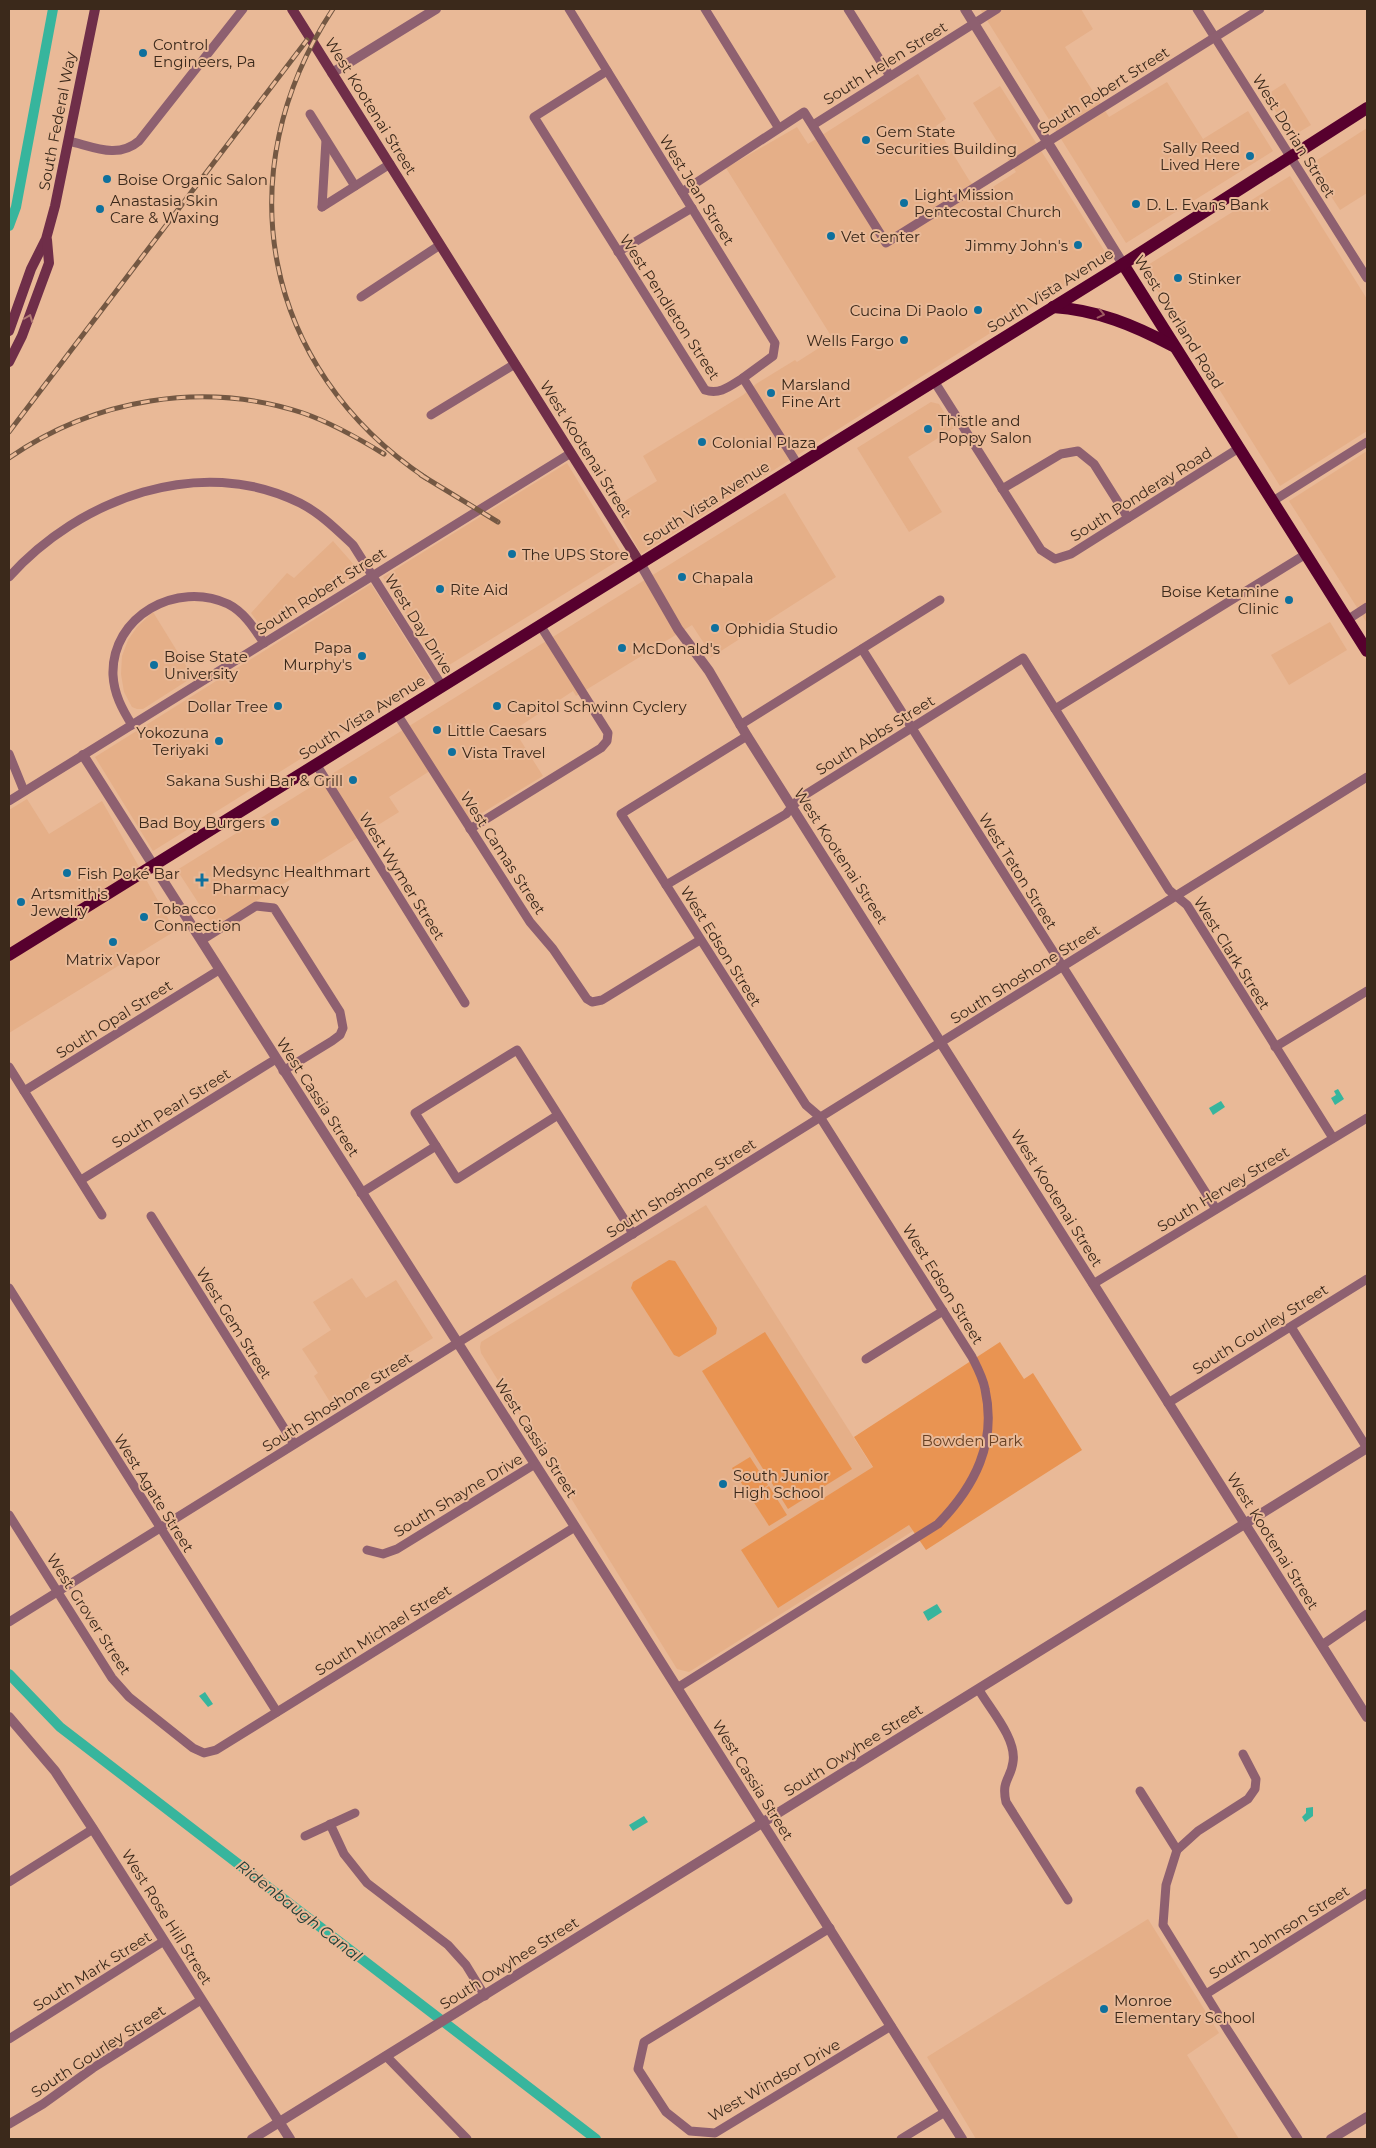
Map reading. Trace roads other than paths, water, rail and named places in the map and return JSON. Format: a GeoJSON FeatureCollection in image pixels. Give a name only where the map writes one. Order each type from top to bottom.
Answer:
{"type":"FeatureCollection","features":[{"type":"Feature","properties":{"kind":"main road","name":"South Federal Way"},"geometry":{"type":"LineString","coordinates":[[9,331],[31,270],[46,239],[95,9]]}},
{"type":"Feature","properties":{"kind":"main road","name":"West Kootenai Street"},"geometry":{"type":"LineString","coordinates":[[292,9],[640,563]]}},
{"type":"Feature","properties":{"kind":"main road","name":"South Vista Avenue"},"geometry":{"type":"LineString","coordinates":[[9,955],[1123,264],[1367,108]]}},
{"type":"Feature","properties":{"kind":"main road","name":"South Federal Way"},"geometry":{"type":"LineString","coordinates":[[9,362],[22,336],[49,264],[46,239]]}},
{"type":"Feature","properties":{"kind":"main road","name":"West Overland Road"},"geometry":{"type":"LineString","coordinates":[[1123,264],[1367,651]]}},
{"type":"Feature","properties":{"kind":"main road"},"geometry":{"type":"LineString","coordinates":[[1053,307],[1077,309],[1110,316],[1175,347]]}},
{"type":"Feature","properties":{"kind":"street"},"geometry":{"type":"LineString","coordinates":[[68,141],[115,151],[129,149],[139,141],[243,9]]}},
{"type":"Feature","properties":{"kind":"street"},"geometry":{"type":"LineString","coordinates":[[332,73],[436,9]]}},
{"type":"Feature","properties":{"kind":"street","name":"West Jean Street"},"geometry":{"type":"LineString","coordinates":[[569,9],[775,343],[773,356],[743,378]]}},
{"type":"Feature","properties":{"kind":"street"},"geometry":{"type":"LineString","coordinates":[[705,9],[778,127]]}},
{"type":"Feature","properties":{"kind":"street"},"geometry":{"type":"LineString","coordinates":[[848,9],[890,76]]}},
{"type":"Feature","properties":{"kind":"street","name":"West Overland Road"},"geometry":{"type":"LineString","coordinates":[[965,9],[1123,264]]}},
{"type":"Feature","properties":{"kind":"street","name":"South Helen Street"},"geometry":{"type":"LineString","coordinates":[[813,125],[997,9]]}},
{"type":"Feature","properties":{"kind":"street","name":"West Dorian Street"},"geometry":{"type":"LineString","coordinates":[[1197,9],[1367,277]]}},
{"type":"Feature","properties":{"kind":"street","name":"South Robert Street"},"geometry":{"type":"LineString","coordinates":[[813,125],[886,243],[1260,9]]}},
{"type":"Feature","properties":{"kind":"street","name":"West Pendleton Street"},"geometry":{"type":"LineString","coordinates":[[607,71],[534,116],[704,390],[712,393],[721,391],[743,378],[798,466]]}},
{"type":"Feature","properties":{"kind":"street"},"geometry":{"type":"LineString","coordinates":[[682,192],[778,127],[804,112],[813,125]]}},
{"type":"Feature","properties":{"kind":"street"},"geometry":{"type":"LineString","coordinates":[[310,114],[355,186]]}},
{"type":"Feature","properties":{"kind":"street"},"geometry":{"type":"LineString","coordinates":[[326,140],[322,207],[390,164]]}},
{"type":"Feature","properties":{"kind":"street"},"geometry":{"type":"LineString","coordinates":[[618,252],[692,208]]}},
{"type":"Feature","properties":{"kind":"street"},"geometry":{"type":"LineString","coordinates":[[361,297],[440,245]]}},
{"type":"Feature","properties":{"kind":"street"},"geometry":{"type":"LineString","coordinates":[[431,415],[515,364]]}},
{"type":"Feature","properties":{"kind":"street"},"geometry":{"type":"LineString","coordinates":[[934,381],[1002,489],[1061,454],[1078,451],[1094,464],[1128,518]]}},
{"type":"Feature","properties":{"kind":"street"},"geometry":{"type":"LineString","coordinates":[[1272,501],[1367,442]]}},
{"type":"Feature","properties":{"kind":"street","name":"South Ponderay Road"},"geometry":{"type":"LineString","coordinates":[[1002,489],[1041,550],[1055,559],[1071,554],[1239,448]]}},
{"type":"Feature","properties":{"kind":"street","name":"South Robert Street"},"geometry":{"type":"LineString","coordinates":[[9,801],[571,453]]}},
{"type":"Feature","properties":{"kind":"street","name":"West Day Drive"},"geometry":{"type":"LineString","coordinates":[[9,577],[40,546],[80,517],[130,495],[188,483],[234,483],[259,488],[300,503],[335,529],[353,546],[442,686]]}},
{"type":"Feature","properties":{"kind":"street"},"geometry":{"type":"LineString","coordinates":[[1055,709],[1306,554]]}},
{"type":"Feature","properties":{"kind":"street","name":"West Kootenai Street"},"geometry":{"type":"LineString","coordinates":[[640,563],[678,629],[709,671],[715,685],[792,808],[1367,1717]]}},
{"type":"Feature","properties":{"kind":"street"},"geometry":{"type":"LineString","coordinates":[[132,725],[118,701],[113,674],[118,648],[126,632],[131,624],[151,606],[176,597],[203,596],[229,604],[250,621],[264,643]]}},
{"type":"Feature","properties":{"kind":"street"},"geometry":{"type":"LineString","coordinates":[[740,725],[940,600]]}},
{"type":"Feature","properties":{"kind":"street"},"geometry":{"type":"LineString","coordinates":[[1347,620],[1367,607]]}},
{"type":"Feature","properties":{"kind":"street"},"geometry":{"type":"LineString","coordinates":[[470,829],[601,748],[607,741],[608,733],[540,625]]}},
{"type":"Feature","properties":{"kind":"street","name":"West Teton Street"},"geometry":{"type":"LineString","coordinates":[[862,649],[1216,1209]]}},
{"type":"Feature","properties":{"kind":"street","name":"West Clark Street"},"geometry":{"type":"LineString","coordinates":[[1023,658],[1169,890],[1178,895],[1188,906],[1333,1138]]}},
{"type":"Feature","properties":{"kind":"street","name":"South Abbs Street"},"geometry":{"type":"LineString","coordinates":[[666,885],[786,814],[800,798],[1023,658]]}},
{"type":"Feature","properties":{"kind":"street","name":"West Camas Street"},"geometry":{"type":"LineString","coordinates":[[397,714],[530,922],[553,948],[582,995],[592,1002],[602,1000],[700,940]]}},
{"type":"Feature","properties":{"kind":"street","name":"West Edson Street"},"geometry":{"type":"LineString","coordinates":[[677,1688],[938,1524],[956,1505],[983,1459],[988,1421],[985,1388],[972,1357],[820,1117],[806,1105],[621,814],[747,736]]}},
{"type":"Feature","properties":{"kind":"street"},"geometry":{"type":"LineString","coordinates":[[9,754],[24,791]]}},
{"type":"Feature","properties":{"kind":"street","name":"West Cassia Street"},"geometry":{"type":"LineString","coordinates":[[83,755],[830,1928],[962,2139]]}},
{"type":"Feature","properties":{"kind":"street","name":"West Wymer Street"},"geometry":{"type":"LineString","coordinates":[[316,764],[465,1003]]}},
{"type":"Feature","properties":{"kind":"street","name":"South Shoshone Street"},"geometry":{"type":"LineString","coordinates":[[9,1622],[1367,777]]}},
{"type":"Feature","properties":{"kind":"street"},"geometry":{"type":"LineString","coordinates":[[202,940],[256,906],[274,908],[313,968],[340,1012],[343,1028],[340,1035],[332,1041],[283,1071]]}},
{"type":"Feature","properties":{"kind":"street","name":"South Opal Street"},"geometry":{"type":"LineString","coordinates":[[24,1091],[219,970]]}},
{"type":"Feature","properties":{"kind":"street"},"geometry":{"type":"LineString","coordinates":[[1275,1047],[1367,991]]}},
{"type":"Feature","properties":{"kind":"street"},"geometry":{"type":"LineString","coordinates":[[558,1115],[457,1178],[415,1113],[517,1050],[558,1115],[633,1234]]}},
{"type":"Feature","properties":{"kind":"street","name":"South Pearl Street"},"geometry":{"type":"LineString","coordinates":[[81,1180],[276,1059]]}},
{"type":"Feature","properties":{"kind":"street"},"geometry":{"type":"LineString","coordinates":[[9,1067],[102,1214]]}},
{"type":"Feature","properties":{"kind":"street","name":"South Hervey Street"},"geometry":{"type":"LineString","coordinates":[[1093,1284],[1367,1118]]}},
{"type":"Feature","properties":{"kind":"street"},"geometry":{"type":"LineString","coordinates":[[361,1193],[436,1146]]}},
{"type":"Feature","properties":{"kind":"street","name":"West Gem Street"},"geometry":{"type":"LineString","coordinates":[[150,1216],[294,1444]]}},
{"type":"Feature","properties":{"kind":"street","name":"South Gourley Street"},"geometry":{"type":"LineString","coordinates":[[1168,1403],[1367,1279]]}},
{"type":"Feature","properties":{"kind":"street","name":"West Agate Street"},"geometry":{"type":"LineString","coordinates":[[9,1288],[12,1301],[277,1712]]}},
{"type":"Feature","properties":{"kind":"street"},"geometry":{"type":"LineString","coordinates":[[866,1359],[943,1311]]}},
{"type":"Feature","properties":{"kind":"street"},"geometry":{"type":"LineString","coordinates":[[1291,1327],[1367,1448]]}},
{"type":"Feature","properties":{"kind":"street","name":"South Owyhee Street"},"geometry":{"type":"LineString","coordinates":[[252,2139],[432,2027],[451,2018],[1367,1448]]}},
{"type":"Feature","properties":{"kind":"street","name":"South Shayne Drive"},"geometry":{"type":"LineString","coordinates":[[367,1550],[383,1554],[397,1549],[535,1464]]}},
{"type":"Feature","properties":{"kind":"street","name":"West Grover Street"},"geometry":{"type":"LineString","coordinates":[[9,1515],[112,1678],[129,1697],[193,1748],[204,1753]]}},
{"type":"Feature","properties":{"kind":"street","name":"South Michael Street"},"geometry":{"type":"LineString","coordinates":[[204,1753],[216,1750],[575,1527]]}},
{"type":"Feature","properties":{"kind":"street"},"geometry":{"type":"LineString","coordinates":[[1322,1645],[1367,1614]]}},
{"type":"Feature","properties":{"kind":"street"},"geometry":{"type":"LineString","coordinates":[[979,1690],[1012,1743],[1013,1764],[1005,1780],[1003,1792],[1006,1802],[1068,1900]]}},
{"type":"Feature","properties":{"kind":"street","name":"West Rose Hill Street"},"geometry":{"type":"LineString","coordinates":[[11,1723],[55,1771],[290,2139]]}},
{"type":"Feature","properties":{"kind":"street"},"geometry":{"type":"LineString","coordinates":[[1243,1754],[1256,1779],[1255,1790],[1248,1799],[1198,1831],[1177,1850],[1166,1885],[1163,1925],[1298,2139]]}},
{"type":"Feature","properties":{"kind":"street"},"geometry":{"type":"LineString","coordinates":[[1140,1791],[1177,1850]]}},
{"type":"Feature","properties":{"kind":"street"},"geometry":{"type":"LineString","coordinates":[[305,1836],[355,1813]]}},
{"type":"Feature","properties":{"kind":"street"},"geometry":{"type":"LineString","coordinates":[[330,1824],[344,1854],[367,1883],[448,1945],[466,1965],[486,1996]]}},
{"type":"Feature","properties":{"kind":"street"},"geometry":{"type":"LineString","coordinates":[[9,1882],[93,1829]]}},
{"type":"Feature","properties":{"kind":"street","name":"South Johnson Street"},"geometry":{"type":"LineString","coordinates":[[1206,1994],[1367,1893]]}},
{"type":"Feature","properties":{"kind":"street","name":"West Windsor Drive"},"geometry":{"type":"LineString","coordinates":[[830,1928],[644,2042],[638,2069],[666,2112],[690,2131],[715,2133],[892,2026]]}},
{"type":"Feature","properties":{"kind":"street","name":"South Mark Street"},"geometry":{"type":"LineString","coordinates":[[9,2039],[164,1941]]}},
{"type":"Feature","properties":{"kind":"street","name":"South Gourley Street"},"geometry":{"type":"LineString","coordinates":[[9,2124],[43,2104],[93,2068],[202,2000]]}},
{"type":"Feature","properties":{"kind":"street"},"geometry":{"type":"LineString","coordinates":[[386,2056],[467,2139]]}},
{"type":"Feature","properties":{"kind":"street"},"geometry":{"type":"LineString","coordinates":[[901,2139],[945,2112]]}},
{"type":"Feature","properties":{"kind":"street"},"geometry":{"type":"LineString","coordinates":[[1331,2139],[1367,2117]]}},
{"type":"Feature","properties":{"kind":"water"},"geometry":{"type":"Polygon","coordinates":[[[1338,1089],[1344,1099],[1335,1105],[1331,1098],[1336,1095],[1334,1091],[1338,1089]]]}},
{"type":"Feature","properties":{"kind":"water"},"geometry":{"type":"Polygon","coordinates":[[[1221,1101],[1225,1107],[1213,1115],[1209,1108],[1221,1101]]]}},
{"type":"Feature","properties":{"kind":"water"},"geometry":{"type":"Polygon","coordinates":[[[937,1604],[942,1612],[928,1621],[923,1612],[937,1604]]]}},
{"type":"Feature","properties":{"kind":"water"},"geometry":{"type":"Polygon","coordinates":[[[205,1692],[213,1704],[208,1707],[199,1696],[205,1692]]]}},
{"type":"Feature","properties":{"kind":"water"},"geometry":{"type":"Polygon","coordinates":[[[1313,1807],[1313,1816],[1305,1822],[1302,1817],[1306,1813],[1306,1808],[1313,1807]]]}},
{"type":"Feature","properties":{"kind":"water"},"geometry":{"type":"Polygon","coordinates":[[[644,1816],[648,1822],[633,1831],[629,1825],[644,1816]]]}},
{"type":"Feature","properties":{"kind":"waterway","name":"Ridenbaugh Canal"},"geometry":{"type":"LineString","coordinates":[[9,226],[16,207],[53,9]]}},
{"type":"Feature","properties":{"kind":"waterway","name":"Ridenbaugh Canal"},"geometry":{"type":"LineString","coordinates":[[9,1674],[60,1727],[596,2139]]}},
{"type":"Feature","properties":{"kind":"railway"},"geometry":{"type":"LineString","coordinates":[[333,9],[299,72],[279,136],[272,200],[277,264],[296,325],[327,381],[370,433],[426,478]]}},
{"type":"Feature","properties":{"kind":"railway"},"geometry":{"type":"LineString","coordinates":[[9,432],[307,40]]}},
{"type":"Feature","properties":{"kind":"railway"},"geometry":{"type":"LineString","coordinates":[[9,458],[42,438],[77,421],[113,409],[150,401],[188,397],[227,398],[265,403],[303,413],[345,431],[384,454]]}},
{"type":"Feature","properties":{"kind":"railway"},"geometry":{"type":"LineString","coordinates":[[421,475],[498,522]]}},
{"type":"Feature","properties":{"kind":"place","name":"Control Engineers, Pa"},"geometry":{"type":"Point","coordinates":[143,53]}},
{"type":"Feature","properties":{"kind":"place","name":"Gem State Securities Building"},"geometry":{"type":"Point","coordinates":[866,140]}},
{"type":"Feature","properties":{"kind":"place","name":"Sally Reed Lived Here"},"geometry":{"type":"Point","coordinates":[1250,156]}},
{"type":"Feature","properties":{"kind":"place","name":"Boise Organic Salon"},"geometry":{"type":"Point","coordinates":[107,179]}},
{"type":"Feature","properties":{"kind":"place","name":"Light Mission Pentecostal Church"},"geometry":{"type":"Point","coordinates":[904,203]}},
{"type":"Feature","properties":{"kind":"place","name":"D. L. Evans Bank"},"geometry":{"type":"Point","coordinates":[1136,204]}},
{"type":"Feature","properties":{"kind":"place","name":"Anastasia Skin Care & Waxing"},"geometry":{"type":"Point","coordinates":[100,209]}},
{"type":"Feature","properties":{"kind":"place","name":"Vet Center"},"geometry":{"type":"Point","coordinates":[831,236]}},
{"type":"Feature","properties":{"kind":"place","name":"Jimmy John's"},"geometry":{"type":"Point","coordinates":[1078,245]}},
{"type":"Feature","properties":{"kind":"place","name":"Stinker"},"geometry":{"type":"Point","coordinates":[1178,278]}},
{"type":"Feature","properties":{"kind":"place","name":"Cucina Di Paolo"},"geometry":{"type":"Point","coordinates":[978,310]}},
{"type":"Feature","properties":{"kind":"place","name":"Wells Fargo"},"geometry":{"type":"Point","coordinates":[904,340]}},
{"type":"Feature","properties":{"kind":"place","name":"Marsland Fine Art"},"geometry":{"type":"Point","coordinates":[771,393]}},
{"type":"Feature","properties":{"kind":"place","name":"Thistle and Poppy Salon"},"geometry":{"type":"Point","coordinates":[928,429]}},
{"type":"Feature","properties":{"kind":"place","name":"Colonial Plaza"},"geometry":{"type":"Point","coordinates":[702,442]}},
{"type":"Feature","properties":{"kind":"place","name":"The UPS Store"},"geometry":{"type":"Point","coordinates":[512,554]}},
{"type":"Feature","properties":{"kind":"place","name":"Chapala"},"geometry":{"type":"Point","coordinates":[682,577]}},
{"type":"Feature","properties":{"kind":"place","name":"Rite Aid"},"geometry":{"type":"Point","coordinates":[440,589]}},
{"type":"Feature","properties":{"kind":"place","name":"Boise Ketamine Clinic"},"geometry":{"type":"Point","coordinates":[1289,600]}},
{"type":"Feature","properties":{"kind":"place","name":"Ophidia Studio"},"geometry":{"type":"Point","coordinates":[715,628]}},
{"type":"Feature","properties":{"kind":"place","name":"McDonald's"},"geometry":{"type":"Point","coordinates":[622,648]}},
{"type":"Feature","properties":{"kind":"place","name":"Papa Murphy's"},"geometry":{"type":"Point","coordinates":[362,656]}},
{"type":"Feature","properties":{"kind":"place","name":"Boise State University"},"geometry":{"type":"Point","coordinates":[154,665]}},
{"type":"Feature","properties":{"kind":"place","name":"Dollar Tree"},"geometry":{"type":"Point","coordinates":[278,706]}},
{"type":"Feature","properties":{"kind":"place","name":"Capitol Schwinn Cyclery"},"geometry":{"type":"Point","coordinates":[497,706]}},
{"type":"Feature","properties":{"kind":"place","name":"Little Caesars"},"geometry":{"type":"Point","coordinates":[437,730]}},
{"type":"Feature","properties":{"kind":"place","name":"Yokozuna Teriyaki"},"geometry":{"type":"Point","coordinates":[219,741]}},
{"type":"Feature","properties":{"kind":"place","name":"Vista Travel"},"geometry":{"type":"Point","coordinates":[452,752]}},
{"type":"Feature","properties":{"kind":"place","name":"Sakana Sushi Bar & Grill"},"geometry":{"type":"Point","coordinates":[353,780]}},
{"type":"Feature","properties":{"kind":"place","name":"Bad Boy Burgers"},"geometry":{"type":"Point","coordinates":[275,822]}},
{"type":"Feature","properties":{"kind":"place","name":"Fish Poké Bar"},"geometry":{"type":"Point","coordinates":[67,873]}},
{"type":"Feature","properties":{"kind":"place","name":"Medsync Healthmart Pharmacy"},"geometry":{"type":"Point","coordinates":[202,880]}},
{"type":"Feature","properties":{"kind":"place","name":"Artsmith's Jewelry"},"geometry":{"type":"Point","coordinates":[21,902]}},
{"type":"Feature","properties":{"kind":"place","name":"Tobacco Connection"},"geometry":{"type":"Point","coordinates":[144,917]}},
{"type":"Feature","properties":{"kind":"place","name":"Matrix Vapor"},"geometry":{"type":"Point","coordinates":[113,942]}},
{"type":"Feature","properties":{"kind":"place","name":"South Junior High School"},"geometry":{"type":"Point","coordinates":[723,1484]}},
{"type":"Feature","properties":{"kind":"place","name":"Monroe Elementary School"},"geometry":{"type":"Point","coordinates":[1104,2009]}},
{"type":"Feature","properties":{"kind":"park label","name":"Bowden Park"},"geometry":{"type":"Point","coordinates":[972,1440]}}]}
